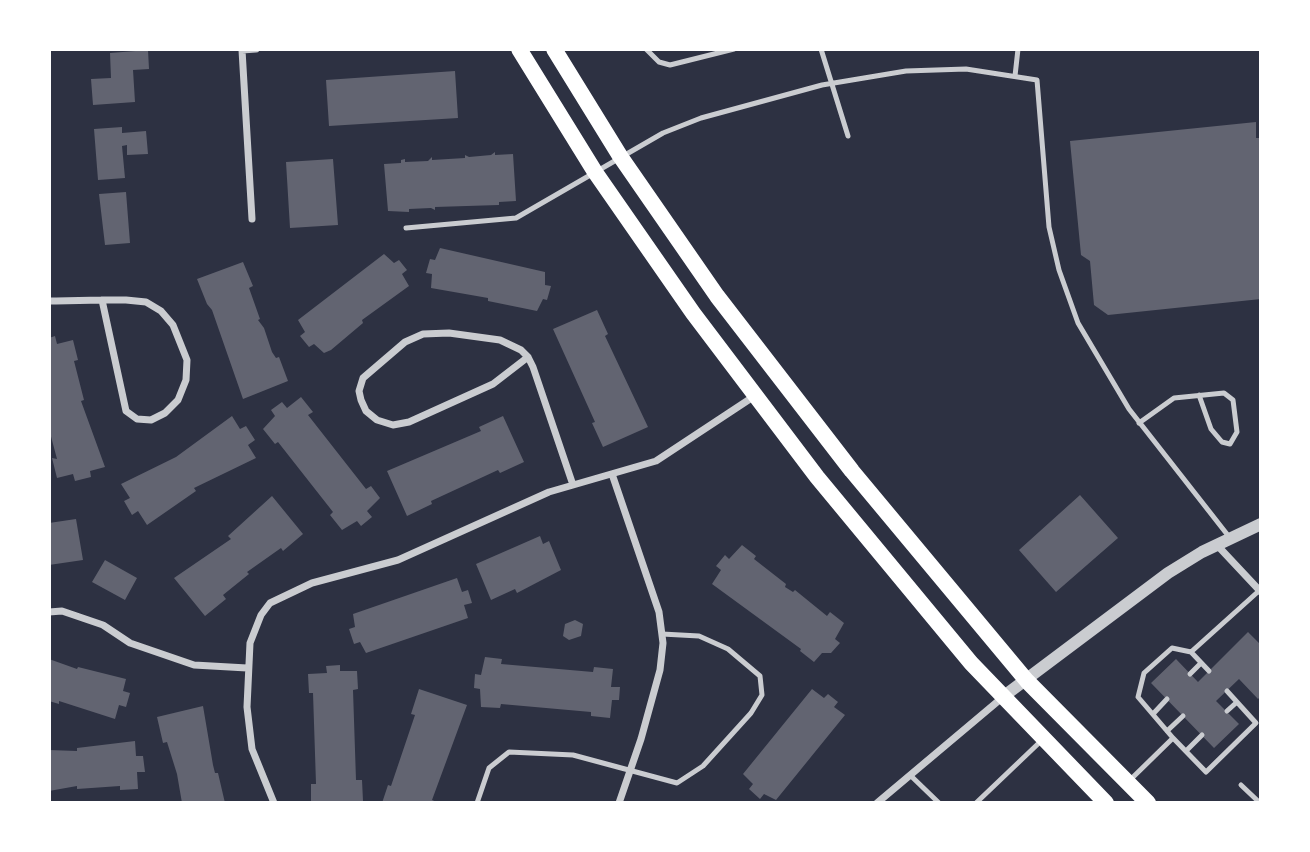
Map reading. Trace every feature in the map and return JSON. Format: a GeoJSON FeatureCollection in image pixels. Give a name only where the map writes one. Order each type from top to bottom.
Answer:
{"type":"FeatureCollection","features":[{"type":"Feature","properties":{"kind":"main road"},"geometry":{"type":"LineString","coordinates":[[519,49],[595,172],[693,313],[902,581],[1043,739],[1106,803]]}},
{"type":"Feature","properties":{"kind":"main road"},"geometry":{"type":"LineString","coordinates":[[554,49],[620,156],[717,296],[852,471],[1027,681],[1148,803]]}},
{"type":"Feature","properties":{"kind":"street"},"geometry":{"type":"LineString","coordinates":[[252,219],[242,50],[256,49]]}},
{"type":"Feature","properties":{"kind":"street"},"geometry":{"type":"LineString","coordinates":[[49,301],[102,300],[146,302],[161,311],[181,342],[187,360],[186,380],[178,400],[165,413],[151,420],[137,419],[126,411],[102,300]]}},
{"type":"Feature","properties":{"kind":"street"},"geometry":{"type":"LineString","coordinates":[[528,357],[494,384],[409,422],[393,425],[377,420],[366,411],[361,400],[359,391],[363,378],[405,342],[423,334],[488,337],[521,350],[528,357],[573,485]]}},
{"type":"Feature","properties":{"kind":"street"},"geometry":{"type":"LineString","coordinates":[[274,803],[253,749],[247,708],[247,668],[254,629],[270,603],[312,583],[398,560],[549,492],[656,461],[757,395]]}},
{"type":"Feature","properties":{"kind":"street"},"geometry":{"type":"LineString","coordinates":[[612,474],[659,612],[662,634],[660,670],[619,803]]}},
{"type":"Feature","properties":{"kind":"street"},"geometry":{"type":"LineString","coordinates":[[877,803],[1004,696],[1168,573],[1216,544],[1261,524]]}},
{"type":"Feature","properties":{"kind":"street"},"geometry":{"type":"LineString","coordinates":[[1216,544],[1260,590]]}},
{"type":"Feature","properties":{"kind":"street"},"geometry":{"type":"LineString","coordinates":[[49,611],[62,611],[103,625],[130,643],[194,665],[247,668]]}},
{"type":"Feature","properties":{"kind":"lane"},"geometry":{"type":"LineString","coordinates":[[646,49],[659,62],[670,65],[734,49]]}},
{"type":"Feature","properties":{"kind":"lane"},"geometry":{"type":"LineString","coordinates":[[821,49],[848,136]]}},
{"type":"Feature","properties":{"kind":"lane"},"geometry":{"type":"LineString","coordinates":[[1015,76],[1017,49]]}},
{"type":"Feature","properties":{"kind":"lane"},"geometry":{"type":"LineString","coordinates":[[406,228],[516,218],[620,156],[701,118],[832,83],[906,71],[966,69],[1037,80],[1045,199],[1059,270],[1078,323],[1139,423],[1230,538]]}},
{"type":"Feature","properties":{"kind":"lane"},"geometry":{"type":"LineString","coordinates":[[1139,423],[1174,398],[1199,395],[1224,393],[1233,400],[1237,432],[1230,444],[1222,442],[1211,429],[1199,395]]}},
{"type":"Feature","properties":{"kind":"lane"},"geometry":{"type":"LineString","coordinates":[[1191,652],[1260,590]]}},
{"type":"Feature","properties":{"kind":"lane"},"geometry":{"type":"LineString","coordinates":[[477,803],[489,768],[509,752],[573,755],[677,783],[691,776],[751,713],[762,695],[760,676],[728,649],[699,636],[662,634]]}},
{"type":"Feature","properties":{"kind":"lane"},"geometry":{"type":"LineString","coordinates":[[1209,671],[1191,652],[1172,648],[1144,673],[1138,697],[1206,772],[1256,723],[1227,691]]}},
{"type":"Feature","properties":{"kind":"lane"},"geometry":{"type":"LineString","coordinates":[[1190,674],[1201,663]]}},
{"type":"Feature","properties":{"kind":"lane"},"geometry":{"type":"LineString","coordinates":[[1153,714],[1167,699]]}},
{"type":"Feature","properties":{"kind":"lane"},"geometry":{"type":"LineString","coordinates":[[1227,711],[1237,702]]}},
{"type":"Feature","properties":{"kind":"lane"},"geometry":{"type":"LineString","coordinates":[[1167,731],[1183,716]]}},
{"type":"Feature","properties":{"kind":"lane"},"geometry":{"type":"LineString","coordinates":[[1186,751],[1202,735]]}},
{"type":"Feature","properties":{"kind":"lane"},"geometry":{"type":"LineString","coordinates":[[1127,783],[1173,738]]}},
{"type":"Feature","properties":{"kind":"lane"},"geometry":{"type":"LineString","coordinates":[[976,803],[1043,739]]}},
{"type":"Feature","properties":{"kind":"lane"},"geometry":{"type":"LineString","coordinates":[[910,775],[939,803]]}},
{"type":"Feature","properties":{"kind":"lane"},"geometry":{"type":"LineString","coordinates":[[1241,785],[1260,803]]}},
{"type":"Feature","properties":{"kind":"building"},"geometry":{"type":"Polygon","coordinates":[[[148,50],[149,69],[133,70],[135,102],[93,105],[91,79],[111,78],[110,53],[148,50]]]}},
{"type":"Feature","properties":{"kind":"building"},"geometry":{"type":"Polygon","coordinates":[[[455,71],[458,118],[329,126],[326,80],[455,71]]]}},
{"type":"Feature","properties":{"kind":"building"},"geometry":{"type":"Polygon","coordinates":[[[1256,122],[1256,138],[1261,138],[1261,299],[1108,315],[1094,305],[1090,261],[1081,255],[1070,141],[1256,122]]]}},
{"type":"Feature","properties":{"kind":"building"},"geometry":{"type":"Polygon","coordinates":[[[122,127],[122,133],[146,131],[148,154],[127,155],[127,145],[122,146],[125,178],[98,180],[94,129],[122,127]]]}},
{"type":"Feature","properties":{"kind":"building"},"geometry":{"type":"Polygon","coordinates":[[[495,152],[495,155],[513,154],[516,201],[499,202],[499,205],[435,207],[435,210],[388,211],[384,164],[401,163],[401,160],[405,159],[405,162],[428,161],[432,157],[432,160],[465,158],[465,155],[491,155],[495,152]]]}},
{"type":"Feature","properties":{"kind":"building"},"geometry":{"type":"Polygon","coordinates":[[[333,159],[338,225],[290,228],[286,162],[333,159]]]}},
{"type":"Feature","properties":{"kind":"building"},"geometry":{"type":"Polygon","coordinates":[[[126,192],[130,243],[105,245],[99,194],[126,192]]]}},
{"type":"Feature","properties":{"kind":"building"},"geometry":{"type":"Polygon","coordinates":[[[440,248],[545,272],[545,285],[551,286],[547,300],[543,299],[537,311],[488,301],[488,298],[431,288],[432,274],[426,273],[430,259],[435,260],[440,248]]]}},
{"type":"Feature","properties":{"kind":"building"},"geometry":{"type":"Polygon","coordinates":[[[384,254],[394,263],[399,260],[407,270],[402,274],[409,286],[362,320],[363,323],[331,350],[324,353],[314,344],[309,347],[300,336],[305,332],[298,320],[384,254]]]}},
{"type":"Feature","properties":{"kind":"building"},"geometry":{"type":"Polygon","coordinates":[[[243,262],[253,286],[249,288],[260,319],[258,320],[264,328],[272,352],[276,358],[279,357],[288,381],[243,399],[212,310],[197,279],[243,262]]]}},
{"type":"Feature","properties":{"kind":"building"},"geometry":{"type":"Polygon","coordinates":[[[597,310],[608,334],[605,336],[648,427],[603,447],[592,423],[595,422],[553,329],[597,310]]]}},
{"type":"Feature","properties":{"kind":"building"},"geometry":{"type":"Polygon","coordinates":[[[55,336],[57,344],[73,340],[78,360],[74,361],[84,400],[81,401],[105,467],[90,471],[91,477],[75,481],[73,474],[57,478],[52,458],[57,459],[49,429],[49,338],[55,336]]]}},
{"type":"Feature","properties":{"kind":"building"},"geometry":{"type":"Polygon","coordinates":[[[301,397],[313,412],[308,415],[366,489],[371,486],[380,498],[367,511],[372,517],[361,526],[357,521],[342,530],[330,515],[333,512],[278,442],[275,444],[263,429],[275,416],[271,410],[282,402],[287,408],[301,397]]]}},
{"type":"Feature","properties":{"kind":"building"},"geometry":{"type":"Polygon","coordinates":[[[232,416],[240,429],[246,426],[255,440],[248,445],[256,458],[194,488],[196,491],[147,525],[138,511],[132,515],[124,501],[130,498],[121,484],[176,457],[232,416]]]}},
{"type":"Feature","properties":{"kind":"building"},"geometry":{"type":"Polygon","coordinates":[[[503,416],[524,462],[500,473],[498,470],[431,501],[432,504],[407,516],[387,471],[481,431],[479,427],[503,416]]]}},
{"type":"Feature","properties":{"kind":"building"},"geometry":{"type":"Polygon","coordinates":[[[1080,495],[1118,538],[1056,592],[1019,550],[1080,495]]]}},
{"type":"Feature","properties":{"kind":"building"},"geometry":{"type":"Polygon","coordinates":[[[272,496],[303,534],[283,551],[281,548],[247,572],[249,574],[223,595],[226,599],[205,616],[174,578],[231,539],[228,536],[272,496]]]}},
{"type":"Feature","properties":{"kind":"building"},"geometry":{"type":"Polygon","coordinates":[[[76,519],[83,560],[49,565],[49,523],[76,519]]]}},
{"type":"Feature","properties":{"kind":"building"},"geometry":{"type":"Polygon","coordinates":[[[540,536],[543,544],[549,541],[561,570],[517,593],[515,589],[491,600],[476,564],[540,536]]]}},
{"type":"Feature","properties":{"kind":"building"},"geometry":{"type":"Polygon","coordinates":[[[742,545],[756,556],[754,559],[786,584],[785,587],[793,592],[795,590],[827,616],[830,612],[844,623],[835,639],[840,643],[831,653],[822,653],[814,662],[800,651],[801,649],[712,584],[721,570],[716,566],[725,555],[729,559],[742,545]]]}},
{"type":"Feature","properties":{"kind":"building"},"geometry":{"type":"Polygon","coordinates":[[[105,560],[137,578],[125,600],[92,582],[105,560]]]}},
{"type":"Feature","properties":{"kind":"building"},"geometry":{"type":"Polygon","coordinates":[[[457,578],[462,592],[468,590],[472,603],[464,605],[468,618],[366,653],[360,642],[354,644],[349,629],[355,627],[353,614],[457,578]]]}},
{"type":"Feature","properties":{"kind":"building"},"geometry":{"type":"Polygon","coordinates":[[[575,620],[583,624],[581,636],[569,640],[563,636],[565,624],[575,620]]]}},
{"type":"Feature","properties":{"kind":"building"},"geometry":{"type":"Polygon","coordinates":[[[1248,632],[1261,645],[1261,696],[1258,699],[1239,679],[1216,701],[1239,724],[1214,748],[1151,683],[1176,659],[1198,682],[1248,632]]]}},
{"type":"Feature","properties":{"kind":"building"},"geometry":{"type":"Polygon","coordinates":[[[485,657],[502,659],[501,664],[593,672],[594,667],[613,669],[611,687],[620,687],[619,700],[612,700],[610,718],[591,716],[591,712],[501,704],[500,708],[481,707],[480,689],[474,688],[475,674],[481,675],[485,657]]]}},
{"type":"Feature","properties":{"kind":"building"},"geometry":{"type":"Polygon","coordinates":[[[49,659],[77,669],[78,667],[126,679],[123,691],[130,693],[126,707],[119,705],[115,719],[59,701],[59,704],[49,701],[49,659]]]}},
{"type":"Feature","properties":{"kind":"building"},"geometry":{"type":"Polygon","coordinates":[[[340,665],[340,671],[357,671],[358,689],[353,690],[356,780],[362,780],[363,801],[311,803],[311,784],[316,784],[313,693],[309,693],[308,674],[327,673],[326,666],[340,665]]]}},
{"type":"Feature","properties":{"kind":"building"},"geometry":{"type":"Polygon","coordinates":[[[419,689],[467,705],[432,800],[439,803],[382,803],[388,785],[391,786],[415,715],[411,714],[419,689]]]}},
{"type":"Feature","properties":{"kind":"building"},"geometry":{"type":"Polygon","coordinates":[[[812,689],[824,698],[828,694],[838,702],[834,707],[845,715],[776,800],[764,794],[760,799],[749,789],[753,784],[743,774],[812,689]]]}},
{"type":"Feature","properties":{"kind":"building"},"geometry":{"type":"Polygon","coordinates":[[[203,706],[213,765],[215,773],[218,773],[225,803],[182,803],[177,774],[167,742],[163,743],[157,717],[203,706]]]}},
{"type":"Feature","properties":{"kind":"building"},"geometry":{"type":"Polygon","coordinates":[[[135,741],[136,756],[143,756],[145,772],[137,772],[138,789],[120,790],[120,786],[77,789],[77,786],[49,791],[49,750],[77,751],[77,748],[135,741]]]}}]}
